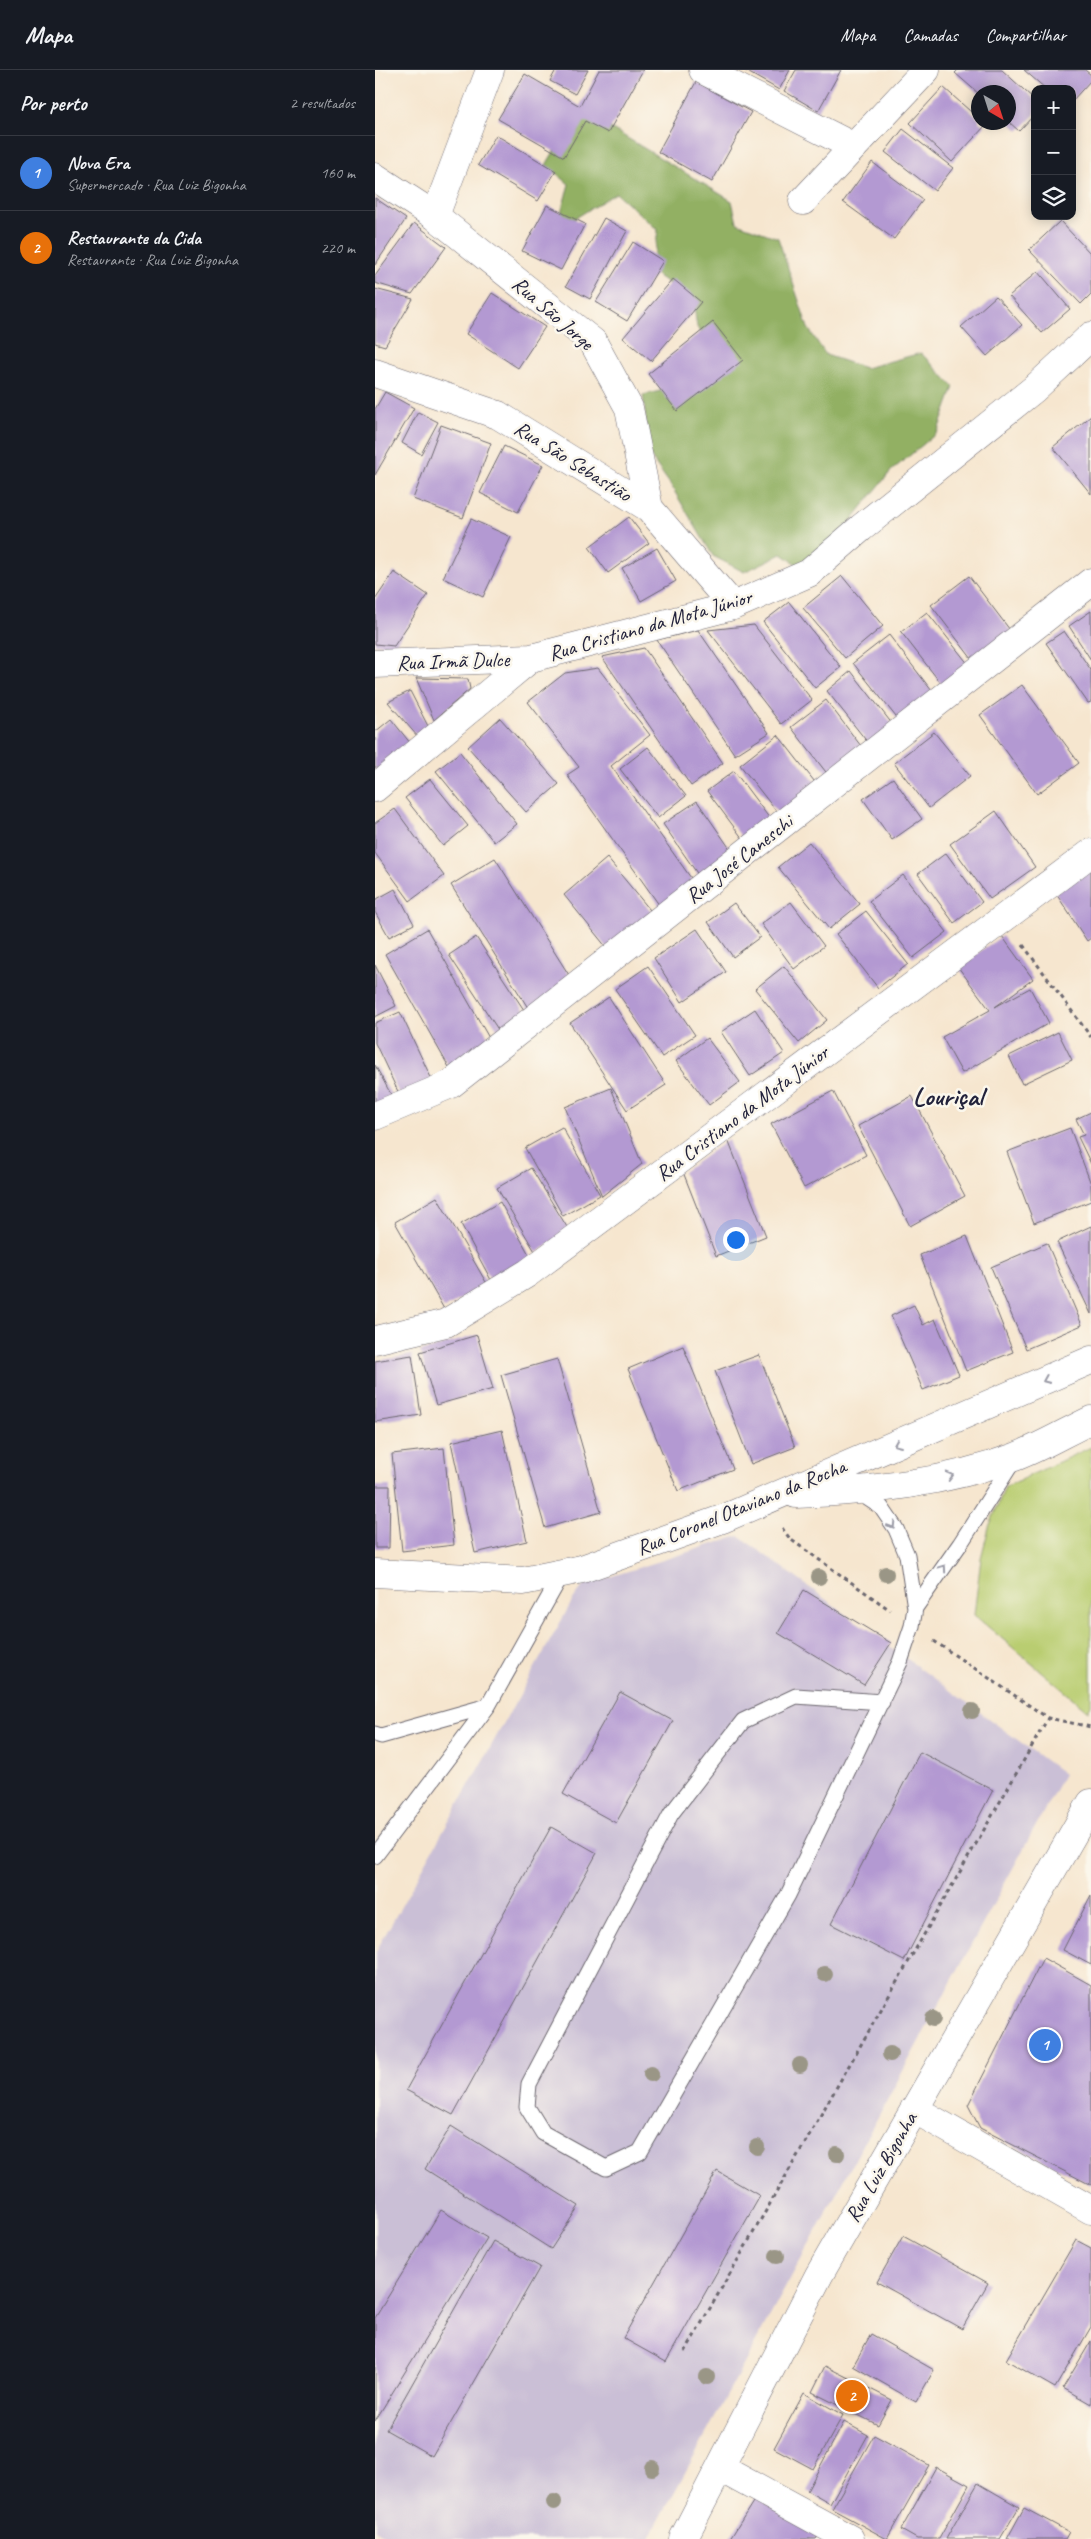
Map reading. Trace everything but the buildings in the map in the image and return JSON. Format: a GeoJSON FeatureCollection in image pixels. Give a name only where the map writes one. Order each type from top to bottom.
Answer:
{"type":"FeatureCollection","features":[{"type":"Feature","properties":{"kind":"street"},"geometry":{"type":"LineString","coordinates":[[435,216],[490,70]]}},
{"type":"Feature","properties":{"kind":"street"},"geometry":{"type":"LineString","coordinates":[[703,70],[855,147]]}},
{"type":"Feature","properties":{"kind":"street"},"geometry":{"type":"LineString","coordinates":[[803,201],[926,70]]}},
{"type":"Feature","properties":{"kind":"street","name":"Rua São Jorge"},"geometry":{"type":"LineString","coordinates":[[375,177],[435,216],[593,342],[629,408],[649,508]]}},
{"type":"Feature","properties":{"kind":"street","name":"Rua Cristiano da Mota Júnior"},"geometry":{"type":"LineString","coordinates":[[375,788],[531,658],[733,606],[809,573],[861,528],[1034,389],[1091,336]]}},
{"type":"Feature","properties":{"kind":"street","name":"Rua São Sebastião"},"geometry":{"type":"LineString","coordinates":[[375,373],[498,415],[649,508],[733,606]]}},
{"type":"Feature","properties":{"kind":"street","name":"Rua José Caneschi"},"geometry":{"type":"LineString","coordinates":[[375,1116],[451,1084],[1091,582]]}},
{"type":"Feature","properties":{"kind":"street","name":"Rua Irmã Dulce"},"geometry":{"type":"LineString","coordinates":[[375,664],[531,658]]}},
{"type":"Feature","properties":{"kind":"street","name":"Rua Cristiano da Mota Júnior"},"geometry":{"type":"LineString","coordinates":[[375,1340],[446,1323],[528,1273],[1091,853]]}},
{"type":"Feature","properties":{"kind":"street","name":"Rua Coronel Otaviano da Rocha"},"geometry":{"type":"LineString","coordinates":[[375,1573],[523,1581],[562,1574],[725,1518],[1091,1360]]}},
{"type":"Feature","properties":{"kind":"street"},"geometry":{"type":"LineString","coordinates":[[780,1494],[858,1492],[947,1478],[1016,1456],[1091,1420]]}},
{"type":"Feature","properties":{"kind":"street","name":"Rua Luiz Bigonha"},"geometry":{"type":"LineString","coordinates":[[683,2539],[819,2275],[914,2109],[1082,1838],[1091,1803]]}},
{"type":"Feature","properties":{"kind":"street"},"geometry":{"type":"LineString","coordinates":[[914,2109],[1091,2210]]}},
{"type":"Feature","properties":{"kind":"street"},"geometry":{"type":"LineString","coordinates":[[720,2468],[850,2539]]}},
{"type":"Feature","properties":{"kind":"lane"},"geometry":{"type":"LineString","coordinates":[[915,1608],[960,1544],[1016,1456]]}},
{"type":"Feature","properties":{"kind":"lane"},"geometry":{"type":"LineString","coordinates":[[858,1492],[881,1507],[896,1529],[907,1555],[915,1608],[912,1626],[900,1662],[881,1702],[788,1895],[640,2152],[606,2168],[543,2133],[527,2107],[529,2084],[671,1814],[743,1721],[796,1696],[881,1702]]}},
{"type":"Feature","properties":{"kind":"lane"},"geometry":{"type":"LineString","coordinates":[[375,1856],[488,1706],[562,1574]]}},
{"type":"Feature","properties":{"kind":"lane"},"geometry":{"type":"LineString","coordinates":[[375,1734],[381,1736],[488,1706]]}},
{"type":"Feature","properties":{"kind":"path"},"geometry":{"type":"LineString","coordinates":[[1003,918],[1091,1037]]}},
{"type":"Feature","properties":{"kind":"path"},"geometry":{"type":"LineString","coordinates":[[790,1539],[912,1626],[1048,1718],[1091,1727]]}},
{"type":"Feature","properties":{"kind":"path"},"geometry":{"type":"LineString","coordinates":[[685,2352],[1048,1718]]}},
{"type":"Feature","properties":{"kind":"shaded area"},"geometry":{"type":"Polygon","coordinates":[[[739,1536],[1064,1774],[649,2539],[391,2539],[375,2529],[375,1953],[574,1598],[584,1585],[739,1536]]]}},
{"type":"Feature","properties":{"kind":"green space"},"geometry":{"type":"Polygon","coordinates":[[[579,109],[732,201],[737,223],[778,238],[808,328],[826,355],[865,368],[921,353],[954,387],[937,433],[891,471],[809,573],[782,554],[744,572],[713,556],[670,484],[650,456],[643,395],[673,388],[720,367],[697,327],[693,300],[652,272],[658,230],[616,193],[574,219],[561,213],[569,184],[546,165],[579,109]]]}},
{"type":"Feature","properties":{"kind":"green space"},"geometry":{"type":"Polygon","coordinates":[[[1091,1447],[1091,1705],[1088,1711],[974,1615],[981,1558],[989,1527],[1005,1487],[1091,1447]]]}},
{"type":"Feature","properties":{"kind":"place","name":"Nova Era"},"geometry":{"type":"Point","coordinates":[1045,2045]}},
{"type":"Feature","properties":{"kind":"place","name":"Restaurante da Cida"},"geometry":{"type":"Point","coordinates":[852,2396]}},
{"type":"Feature","properties":{"kind":"district","name":"Louriçal"},"geometry":{"type":"Point","coordinates":[948,1096]}}]}
